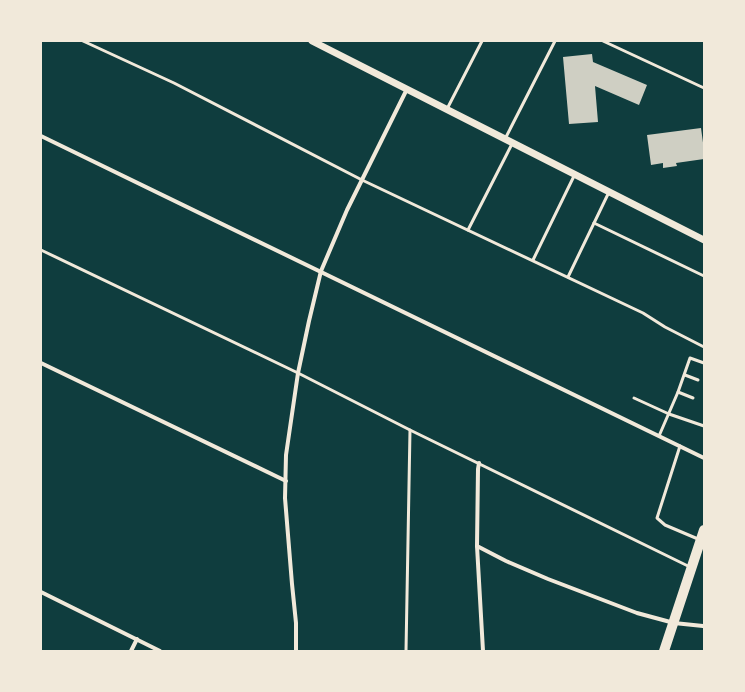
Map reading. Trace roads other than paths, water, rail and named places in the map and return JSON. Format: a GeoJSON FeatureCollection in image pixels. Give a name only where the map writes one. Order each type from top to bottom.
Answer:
{"type":"FeatureCollection","features":[{"type":"Feature","properties":{"kind":"main road"},"geometry":{"type":"LineString","coordinates":[[664,651],[704,530]]}},
{"type":"Feature","properties":{"kind":"street"},"geometry":{"type":"LineString","coordinates":[[312,41],[704,240]]}},
{"type":"Feature","properties":{"kind":"street"},"geometry":{"type":"LineString","coordinates":[[296,651],[296,623],[285,498],[286,455],[298,372],[321,271],[344,217],[407,88]]}},
{"type":"Feature","properties":{"kind":"street"},"geometry":{"type":"LineString","coordinates":[[41,136],[704,458]]}},
{"type":"Feature","properties":{"kind":"street"},"geometry":{"type":"LineString","coordinates":[[41,364],[286,480]]}},
{"type":"Feature","properties":{"kind":"street"},"geometry":{"type":"LineString","coordinates":[[480,464],[478,469],[477,546],[483,651]]}},
{"type":"Feature","properties":{"kind":"street"},"geometry":{"type":"LineString","coordinates":[[477,546],[506,561],[548,579],[637,614],[674,623],[704,626]]}},
{"type":"Feature","properties":{"kind":"street"},"geometry":{"type":"LineString","coordinates":[[41,592],[160,651]]}},
{"type":"Feature","properties":{"kind":"street"},"geometry":{"type":"LineString","coordinates":[[131,651],[137,639]]}},
{"type":"Feature","properties":{"kind":"lane"},"geometry":{"type":"LineString","coordinates":[[82,41],[174,83],[362,180],[643,313],[665,327],[704,347]]}},
{"type":"Feature","properties":{"kind":"lane"},"geometry":{"type":"LineString","coordinates":[[446,109],[482,41]]}},
{"type":"Feature","properties":{"kind":"lane"},"geometry":{"type":"LineString","coordinates":[[505,138],[555,41]]}},
{"type":"Feature","properties":{"kind":"lane"},"geometry":{"type":"LineString","coordinates":[[603,41],[704,88]]}},
{"type":"Feature","properties":{"kind":"lane"},"geometry":{"type":"LineString","coordinates":[[468,230],[513,142]]}},
{"type":"Feature","properties":{"kind":"lane"},"geometry":{"type":"LineString","coordinates":[[533,260],[575,174]]}},
{"type":"Feature","properties":{"kind":"lane"},"geometry":{"type":"LineString","coordinates":[[568,277],[609,192]]}},
{"type":"Feature","properties":{"kind":"lane"},"geometry":{"type":"LineString","coordinates":[[594,224],[704,276]]}},
{"type":"Feature","properties":{"kind":"lane"},"geometry":{"type":"LineString","coordinates":[[41,250],[298,372],[410,430],[692,568]]}},
{"type":"Feature","properties":{"kind":"lane"},"geometry":{"type":"LineString","coordinates":[[659,436],[678,392],[690,358],[704,363]]}},
{"type":"Feature","properties":{"kind":"lane"},"geometry":{"type":"LineString","coordinates":[[684,375],[698,380]]}},
{"type":"Feature","properties":{"kind":"lane"},"geometry":{"type":"LineString","coordinates":[[678,392],[693,398]]}},
{"type":"Feature","properties":{"kind":"lane"},"geometry":{"type":"LineString","coordinates":[[634,398],[669,414],[704,426]]}},
{"type":"Feature","properties":{"kind":"lane"},"geometry":{"type":"LineString","coordinates":[[406,651],[410,430]]}},
{"type":"Feature","properties":{"kind":"lane"},"geometry":{"type":"LineString","coordinates":[[680,446],[657,518],[665,525],[701,541]]}}]}
